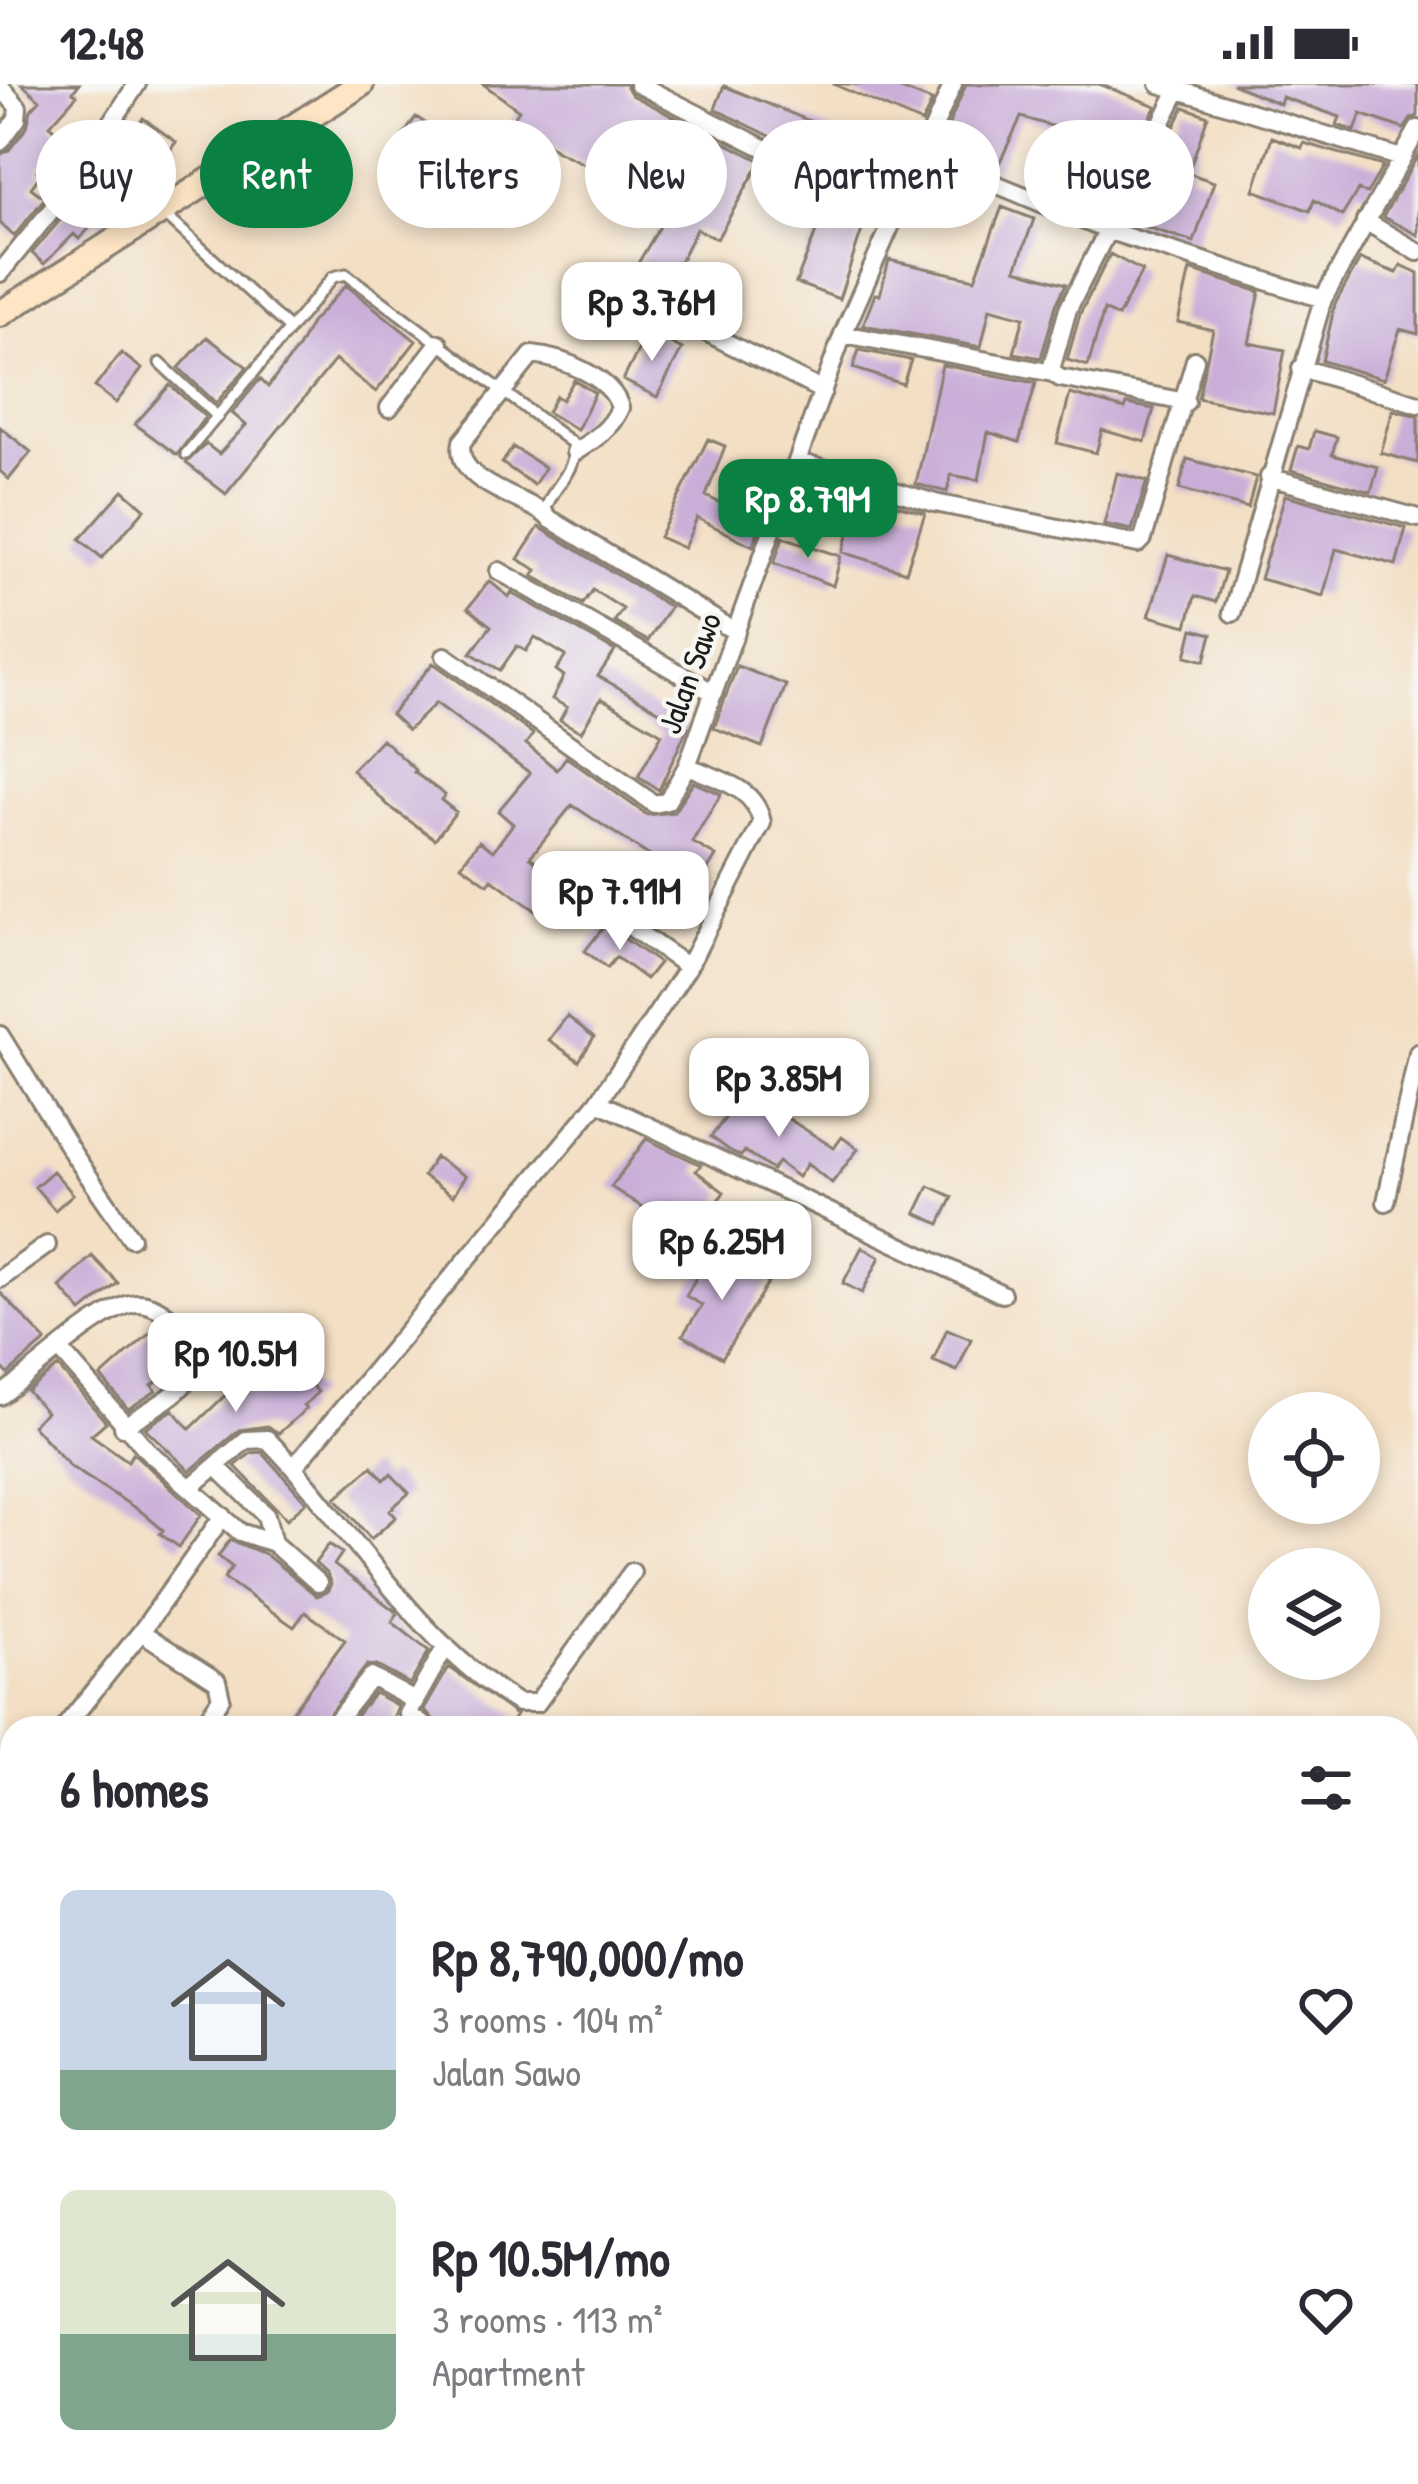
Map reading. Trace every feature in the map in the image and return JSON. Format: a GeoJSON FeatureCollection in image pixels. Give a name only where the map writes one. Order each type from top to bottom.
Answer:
{"type":"FeatureCollection","features":[{"type":"Feature","properties":{"kind":"main road"},"geometry":{"type":"LineString","coordinates":[[176,202],[361,84]]}},
{"type":"Feature","properties":{"kind":"main road"},"geometry":{"type":"LineString","coordinates":[[0,314],[136,228]]}},
{"type":"Feature","properties":{"kind":"street"},"geometry":{"type":"LineString","coordinates":[[0,273],[66,192],[137,84]]}},
{"type":"Feature","properties":{"kind":"street"},"geometry":{"type":"LineString","coordinates":[[638,84],[751,141]]}},
{"type":"Feature","properties":{"kind":"street","name":"Jalan Sawo"},"geometry":{"type":"LineString","coordinates":[[936,120],[952,84]]}},
{"type":"Feature","properties":{"kind":"street"},"geometry":{"type":"LineString","coordinates":[[1159,84],[1207,91],[1401,158]]}},
{"type":"Feature","properties":{"kind":"street"},"geometry":{"type":"LineString","coordinates":[[0,86],[18,107],[17,119],[0,142]]}},
{"type":"Feature","properties":{"kind":"street"},"geometry":{"type":"LineString","coordinates":[[1053,373],[1068,309],[1178,90]]}},
{"type":"Feature","properties":{"kind":"street"},"geometry":{"type":"LineString","coordinates":[[1232,613],[1323,299],[1418,129]]}},
{"type":"Feature","properties":{"kind":"street"},"geometry":{"type":"LineString","coordinates":[[1000,186],[1108,231],[1323,299]]}},
{"type":"Feature","properties":{"kind":"street"},"geometry":{"type":"LineString","coordinates":[[1365,221],[1418,252]]}},
{"type":"Feature","properties":{"kind":"street","name":"Jalan Sawo"},"geometry":{"type":"LineString","coordinates":[[445,656],[654,804],[667,801],[687,766],[844,334],[888,228]]}},
{"type":"Feature","properties":{"kind":"street"},"geometry":{"type":"LineString","coordinates":[[646,302],[823,392]]}},
{"type":"Feature","properties":{"kind":"street"},"geometry":{"type":"LineString","coordinates":[[844,334],[1186,402]]}},
{"type":"Feature","properties":{"kind":"street"},"geometry":{"type":"LineString","coordinates":[[389,408],[439,344]]}},
{"type":"Feature","properties":{"kind":"street"},"geometry":{"type":"LineString","coordinates":[[575,452],[605,433],[615,420],[620,408],[616,394],[565,364],[532,355],[462,442],[464,464],[524,506],[544,512],[550,520],[736,632]]}},
{"type":"Feature","properties":{"kind":"street"},"geometry":{"type":"LineString","coordinates":[[800,462],[934,502],[1138,544],[1196,360]]}},
{"type":"Feature","properties":{"kind":"street"},"geometry":{"type":"LineString","coordinates":[[1301,368],[1418,404]]}},
{"type":"Feature","properties":{"kind":"street"},"geometry":{"type":"LineString","coordinates":[[1269,477],[1418,518]]}},
{"type":"Feature","properties":{"kind":"street"},"geometry":{"type":"LineString","coordinates":[[499,571],[714,693]]}},
{"type":"Feature","properties":{"kind":"street"},"geometry":{"type":"LineString","coordinates":[[294,1467],[598,1102],[688,967],[762,823],[749,794],[687,766]]}},
{"type":"Feature","properties":{"kind":"street"},"geometry":{"type":"LineString","coordinates":[[606,910],[688,967]]}},
{"type":"Feature","properties":{"kind":"street"},"geometry":{"type":"LineString","coordinates":[[0,1035],[131,1238]]}},
{"type":"Feature","properties":{"kind":"street"},"geometry":{"type":"LineString","coordinates":[[1386,1202],[1418,1053]]}},
{"type":"Feature","properties":{"kind":"street"},"geometry":{"type":"LineString","coordinates":[[598,1102],[1002,1294]]}},
{"type":"Feature","properties":{"kind":"street"},"geometry":{"type":"LineString","coordinates":[[0,1279],[47,1245]]}},
{"type":"Feature","properties":{"kind":"street"},"geometry":{"type":"LineString","coordinates":[[0,1396],[131,1304],[149,1304],[165,1312],[194,1349],[195,1367],[187,1383],[124,1427]]}},
{"type":"Feature","properties":{"kind":"street"},"geometry":{"type":"LineString","coordinates":[[61,1351],[124,1427],[240,1532],[273,1543],[318,1583]]}},
{"type":"Feature","properties":{"kind":"street"},"geometry":{"type":"LineString","coordinates":[[191,1487],[246,1440],[261,1437],[294,1467],[383,1580],[446,1646],[497,1691],[531,1706],[632,1572]]}},
{"type":"Feature","properties":{"kind":"street"},"geometry":{"type":"LineString","coordinates":[[216,1466],[266,1515],[273,1543]]}},
{"type":"Feature","properties":{"kind":"street"},"geometry":{"type":"LineString","coordinates":[[74,1716],[223,1516]]}},
{"type":"Feature","properties":{"kind":"street"},"geometry":{"type":"LineString","coordinates":[[141,1631],[218,1681],[221,1698],[209,1716]]}},
{"type":"Feature","properties":{"kind":"street"},"geometry":{"type":"LineString","coordinates":[[340,1716],[368,1677],[407,1714],[446,1646]]}},
{"type":"Feature","properties":{"kind":"lane"},"geometry":{"type":"LineString","coordinates":[[176,226],[290,329]]}},
{"type":"Feature","properties":{"kind":"lane"},"geometry":{"type":"LineString","coordinates":[[186,454],[332,277],[342,273],[572,443],[574,463],[544,512]]}},
{"type":"Feature","properties":{"kind":"lane"},"geometry":{"type":"LineString","coordinates":[[160,363],[218,417]]}},
{"type":"Feature","properties":{"kind":"building"},"geometry":{"type":"Polygon","coordinates":[[[22,84],[79,84],[73,92],[77,95],[54,120],[36,120],[36,181],[31,188],[36,192],[36,209],[14,236],[0,223],[0,155],[27,127],[31,110],[40,100],[22,84]]]}},
{"type":"Feature","properties":{"kind":"building"},"geometry":{"type":"Polygon","coordinates":[[[483,84],[625,84],[632,95],[681,120],[585,120],[585,164],[561,153],[561,120],[512,120],[519,110],[483,84]]]}},
{"type":"Feature","properties":{"kind":"building"},"geometry":{"type":"Polygon","coordinates":[[[833,84],[888,84],[932,101],[923,120],[833,84]]]}},
{"type":"Feature","properties":{"kind":"building"},"geometry":{"type":"Polygon","coordinates":[[[966,84],[1099,84],[1156,106],[1149,120],[1021,117],[1000,162],[1000,120],[951,120],[966,84]]]}},
{"type":"Feature","properties":{"kind":"building"},"geometry":{"type":"Polygon","coordinates":[[[1232,84],[1418,84],[1418,116],[1404,129],[1361,114],[1355,131],[1337,125],[1340,117],[1282,97],[1280,104],[1232,84]]]}},
{"type":"Feature","properties":{"kind":"building"},"geometry":{"type":"Polygon","coordinates":[[[724,86],[807,120],[751,120],[751,127],[715,109],[724,86]]]}},
{"type":"Feature","properties":{"kind":"building"},"geometry":{"type":"Polygon","coordinates":[[[1184,107],[1208,116],[1194,156],[1194,120],[1178,120],[1184,107]]]}},
{"type":"Feature","properties":{"kind":"building"},"geometry":{"type":"Polygon","coordinates":[[[1272,137],[1383,166],[1367,193],[1358,190],[1342,216],[1314,200],[1310,211],[1254,190],[1272,137]]]}},
{"type":"Feature","properties":{"kind":"building"},"geometry":{"type":"Polygon","coordinates":[[[727,144],[751,156],[751,179],[727,221],[727,144]]]}},
{"type":"Feature","properties":{"kind":"building"},"geometry":{"type":"Polygon","coordinates":[[[1418,155],[1418,235],[1383,217],[1418,155]]]}},
{"type":"Feature","properties":{"kind":"building"},"geometry":{"type":"Polygon","coordinates":[[[1194,175],[1214,182],[1194,242],[1149,228],[1194,228],[1194,175]]]}},
{"type":"Feature","properties":{"kind":"building"},"geometry":{"type":"Polygon","coordinates":[[[1002,207],[1024,215],[1024,228],[1031,228],[1016,269],[1066,284],[1041,358],[1014,353],[1024,317],[990,308],[981,347],[863,325],[875,294],[880,295],[889,260],[975,279],[994,228],[1000,228],[1002,207]]]}},
{"type":"Feature","properties":{"kind":"building"},"geometry":{"type":"Polygon","coordinates":[[[53,228],[89,228],[79,239],[74,234],[44,264],[32,253],[53,228]]]}},
{"type":"Feature","properties":{"kind":"building"},"geometry":{"type":"Polygon","coordinates":[[[659,228],[723,228],[717,239],[696,229],[666,290],[634,270],[659,228]]]}},
{"type":"Feature","properties":{"kind":"building"},"geometry":{"type":"Polygon","coordinates":[[[817,228],[863,228],[839,299],[796,283],[817,228]]]}},
{"type":"Feature","properties":{"kind":"building"},"geometry":{"type":"Polygon","coordinates":[[[1110,254],[1142,271],[1118,317],[1104,310],[1088,366],[1067,360],[1080,314],[1110,254]]]}},
{"type":"Feature","properties":{"kind":"building"},"geometry":{"type":"Polygon","coordinates":[[[1360,259],[1397,273],[1401,265],[1418,273],[1418,334],[1400,329],[1384,379],[1322,361],[1335,304],[1360,259]]]}},
{"type":"Feature","properties":{"kind":"building"},"geometry":{"type":"Polygon","coordinates":[[[1190,270],[1260,292],[1249,343],[1285,350],[1273,413],[1198,398],[1213,330],[1178,322],[1190,270]]]}},
{"type":"Feature","properties":{"kind":"building"},"geometry":{"type":"Polygon","coordinates":[[[346,285],[416,341],[376,392],[335,360],[226,494],[186,463],[206,444],[219,454],[246,425],[232,413],[260,379],[268,387],[311,323],[346,285]]]}},
{"type":"Feature","properties":{"kind":"building"},"geometry":{"type":"Polygon","coordinates":[[[648,331],[682,349],[657,397],[623,380],[648,331]]]}},
{"type":"Feature","properties":{"kind":"building"},"geometry":{"type":"Polygon","coordinates":[[[207,337],[247,367],[216,403],[179,368],[207,337]]]}},
{"type":"Feature","properties":{"kind":"building"},"geometry":{"type":"Polygon","coordinates":[[[859,350],[911,360],[903,384],[853,368],[859,350]]]}},
{"type":"Feature","properties":{"kind":"building"},"geometry":{"type":"Polygon","coordinates":[[[121,353],[142,369],[116,403],[95,387],[121,353]]]}},
{"type":"Feature","properties":{"kind":"building"},"geometry":{"type":"Polygon","coordinates":[[[942,365],[1036,383],[1019,442],[988,432],[979,480],[951,475],[947,492],[916,484],[942,365]]]}},
{"type":"Feature","properties":{"kind":"building"},"geometry":{"type":"Polygon","coordinates":[[[574,380],[595,393],[577,430],[547,412],[556,396],[562,400],[574,380]]]}},
{"type":"Feature","properties":{"kind":"building"},"geometry":{"type":"Polygon","coordinates":[[[170,385],[205,417],[177,455],[135,424],[170,385]]]}},
{"type":"Feature","properties":{"kind":"building"},"geometry":{"type":"Polygon","coordinates":[[[1070,394],[1125,409],[1127,404],[1154,409],[1145,442],[1102,430],[1096,453],[1057,443],[1070,394]]]}},
{"type":"Feature","properties":{"kind":"building"},"geometry":{"type":"Polygon","coordinates":[[[1393,410],[1418,416],[1418,463],[1381,453],[1393,410]]]}},
{"type":"Feature","properties":{"kind":"building"},"geometry":{"type":"Polygon","coordinates":[[[0,427],[31,452],[9,479],[0,471],[0,427]]]}},
{"type":"Feature","properties":{"kind":"building"},"geometry":{"type":"Polygon","coordinates":[[[1314,431],[1337,437],[1332,455],[1378,467],[1371,492],[1291,470],[1298,446],[1309,449],[1314,431]]]}},
{"type":"Feature","properties":{"kind":"building"},"geometry":{"type":"Polygon","coordinates":[[[708,439],[725,446],[706,496],[761,523],[753,546],[697,518],[684,548],[659,537],[708,439]]]}},
{"type":"Feature","properties":{"kind":"building"},"geometry":{"type":"Polygon","coordinates":[[[513,447],[545,468],[534,485],[502,463],[513,447]]]}},
{"type":"Feature","properties":{"kind":"building"},"geometry":{"type":"Polygon","coordinates":[[[1187,459],[1256,477],[1248,508],[1179,489],[1187,459]]]}},
{"type":"Feature","properties":{"kind":"building"},"geometry":{"type":"Polygon","coordinates":[[[1117,473],[1147,481],[1132,530],[1104,524],[1117,473]]]}},
{"type":"Feature","properties":{"kind":"building"},"geometry":{"type":"Polygon","coordinates":[[[123,490],[145,509],[102,558],[80,539],[123,490]]]}},
{"type":"Feature","properties":{"kind":"building"},"geometry":{"type":"Polygon","coordinates":[[[861,495],[925,513],[906,572],[843,552],[861,495]]]}},
{"type":"Feature","properties":{"kind":"building"},"geometry":{"type":"Polygon","coordinates":[[[1285,495],[1406,528],[1396,565],[1336,549],[1323,596],[1260,579],[1285,495]]]}},
{"type":"Feature","properties":{"kind":"building"},"geometry":{"type":"Polygon","coordinates":[[[539,527],[670,607],[648,641],[614,622],[623,609],[593,590],[583,604],[533,576],[537,570],[518,559],[539,527]]]}},
{"type":"Feature","properties":{"kind":"building"},"geometry":{"type":"Polygon","coordinates":[[[783,537],[841,556],[833,586],[774,563],[783,537]]]}},
{"type":"Feature","properties":{"kind":"building"},"geometry":{"type":"Polygon","coordinates":[[[1168,555],[1225,571],[1216,602],[1195,596],[1187,626],[1149,616],[1168,555]]]}},
{"type":"Feature","properties":{"kind":"building"},"geometry":{"type":"Polygon","coordinates":[[[489,581],[509,597],[511,593],[519,597],[615,651],[598,676],[688,727],[659,790],[638,777],[662,734],[601,698],[581,732],[560,720],[567,707],[552,699],[564,676],[556,670],[566,656],[535,637],[526,651],[517,646],[500,670],[471,653],[491,626],[468,608],[489,581]]]}},
{"type":"Feature","properties":{"kind":"building"},"geometry":{"type":"Polygon","coordinates":[[[1193,629],[1212,634],[1205,661],[1186,656],[1193,629]]]}},
{"type":"Feature","properties":{"kind":"building"},"geometry":{"type":"Polygon","coordinates":[[[433,663],[533,734],[526,744],[557,770],[566,757],[647,815],[674,812],[693,782],[721,794],[692,842],[716,856],[697,887],[572,805],[530,857],[560,879],[536,911],[492,879],[488,884],[461,865],[479,841],[493,851],[513,824],[498,811],[530,773],[436,703],[408,730],[391,714],[433,663]]]}},
{"type":"Feature","properties":{"kind":"building"},"geometry":{"type":"Polygon","coordinates":[[[737,666],[786,685],[762,747],[714,728],[737,666]]]}},
{"type":"Feature","properties":{"kind":"building"},"geometry":{"type":"Polygon","coordinates":[[[382,739],[445,795],[441,800],[456,812],[435,839],[390,807],[352,770],[382,739]]]}},
{"type":"Feature","properties":{"kind":"building"},"geometry":{"type":"Polygon","coordinates":[[[575,861],[612,888],[593,909],[558,883],[575,861]]]}},
{"type":"Feature","properties":{"kind":"building"},"geometry":{"type":"Polygon","coordinates":[[[605,925],[659,963],[646,979],[616,957],[607,968],[585,951],[605,925]]]}},
{"type":"Feature","properties":{"kind":"building"},"geometry":{"type":"Polygon","coordinates":[[[567,1016],[594,1037],[579,1061],[549,1040],[567,1016]]]}},
{"type":"Feature","properties":{"kind":"building"},"geometry":{"type":"Polygon","coordinates":[[[745,1091],[834,1148],[842,1137],[858,1149],[832,1183],[807,1164],[798,1177],[778,1162],[772,1170],[745,1151],[741,1156],[729,1150],[711,1137],[745,1091]]]}},
{"type":"Feature","properties":{"kind":"building"},"geometry":{"type":"Polygon","coordinates":[[[646,1139],[701,1165],[696,1171],[724,1192],[717,1202],[743,1217],[725,1250],[667,1211],[661,1219],[611,1187],[646,1139]]]}},
{"type":"Feature","properties":{"kind":"building"},"geometry":{"type":"Polygon","coordinates":[[[435,1157],[465,1176],[453,1196],[423,1176],[435,1157]]]}},
{"type":"Feature","properties":{"kind":"building"},"geometry":{"type":"Polygon","coordinates":[[[53,1171],[73,1194],[55,1210],[35,1187],[53,1171]]]}},
{"type":"Feature","properties":{"kind":"building"},"geometry":{"type":"Polygon","coordinates":[[[929,1186],[953,1197],[940,1224],[916,1213],[929,1186]]]}},
{"type":"Feature","properties":{"kind":"building"},"geometry":{"type":"Polygon","coordinates":[[[862,1247],[880,1257],[862,1293],[843,1283],[862,1247]]]}},
{"type":"Feature","properties":{"kind":"building"},"geometry":{"type":"Polygon","coordinates":[[[710,1252],[768,1283],[722,1358],[683,1335],[702,1305],[686,1296],[710,1252]]]}},
{"type":"Feature","properties":{"kind":"building"},"geometry":{"type":"Polygon","coordinates":[[[92,1256],[118,1283],[82,1312],[60,1287],[92,1256]]]}},
{"type":"Feature","properties":{"kind":"building"},"geometry":{"type":"Polygon","coordinates":[[[0,1292],[46,1341],[8,1374],[0,1365],[0,1292]]]}},
{"type":"Feature","properties":{"kind":"building"},"geometry":{"type":"Polygon","coordinates":[[[159,1325],[176,1344],[180,1360],[152,1386],[156,1391],[128,1409],[101,1377],[159,1325]]]}},
{"type":"Feature","properties":{"kind":"building"},"geometry":{"type":"Polygon","coordinates":[[[947,1329],[971,1339],[957,1371],[933,1361],[947,1329]]]}},
{"type":"Feature","properties":{"kind":"building"},"geometry":{"type":"Polygon","coordinates":[[[261,1361],[282,1384],[298,1370],[318,1392],[279,1433],[267,1426],[239,1430],[190,1471],[145,1428],[173,1410],[190,1429],[261,1361]]]}},
{"type":"Feature","properties":{"kind":"building"},"geometry":{"type":"Polygon","coordinates":[[[58,1367],[106,1422],[91,1435],[128,1461],[133,1453],[201,1515],[179,1547],[143,1513],[71,1467],[32,1425],[46,1412],[27,1391],[58,1367]]]}},
{"type":"Feature","properties":{"kind":"building"},"geometry":{"type":"Polygon","coordinates":[[[262,1452],[306,1502],[287,1519],[235,1466],[251,1453],[262,1452]]]}},
{"type":"Feature","properties":{"kind":"building"},"geometry":{"type":"Polygon","coordinates":[[[372,1466],[384,1480],[391,1474],[409,1493],[390,1510],[396,1517],[371,1539],[336,1498],[372,1466]]]}},
{"type":"Feature","properties":{"kind":"building"},"geometry":{"type":"Polygon","coordinates":[[[230,1540],[265,1554],[317,1596],[331,1584],[315,1563],[329,1544],[342,1553],[334,1565],[395,1611],[392,1622],[429,1651],[410,1684],[367,1665],[327,1716],[289,1716],[345,1640],[305,1612],[294,1627],[224,1578],[232,1567],[218,1556],[230,1540]]]}},
{"type":"Feature","properties":{"kind":"building"},"geometry":{"type":"Polygon","coordinates":[[[449,1667],[516,1715],[430,1716],[424,1710],[449,1667]]]}},
{"type":"Feature","properties":{"kind":"building"},"geometry":{"type":"Polygon","coordinates":[[[374,1693],[398,1706],[394,1716],[356,1716],[374,1693]]]}}]}
